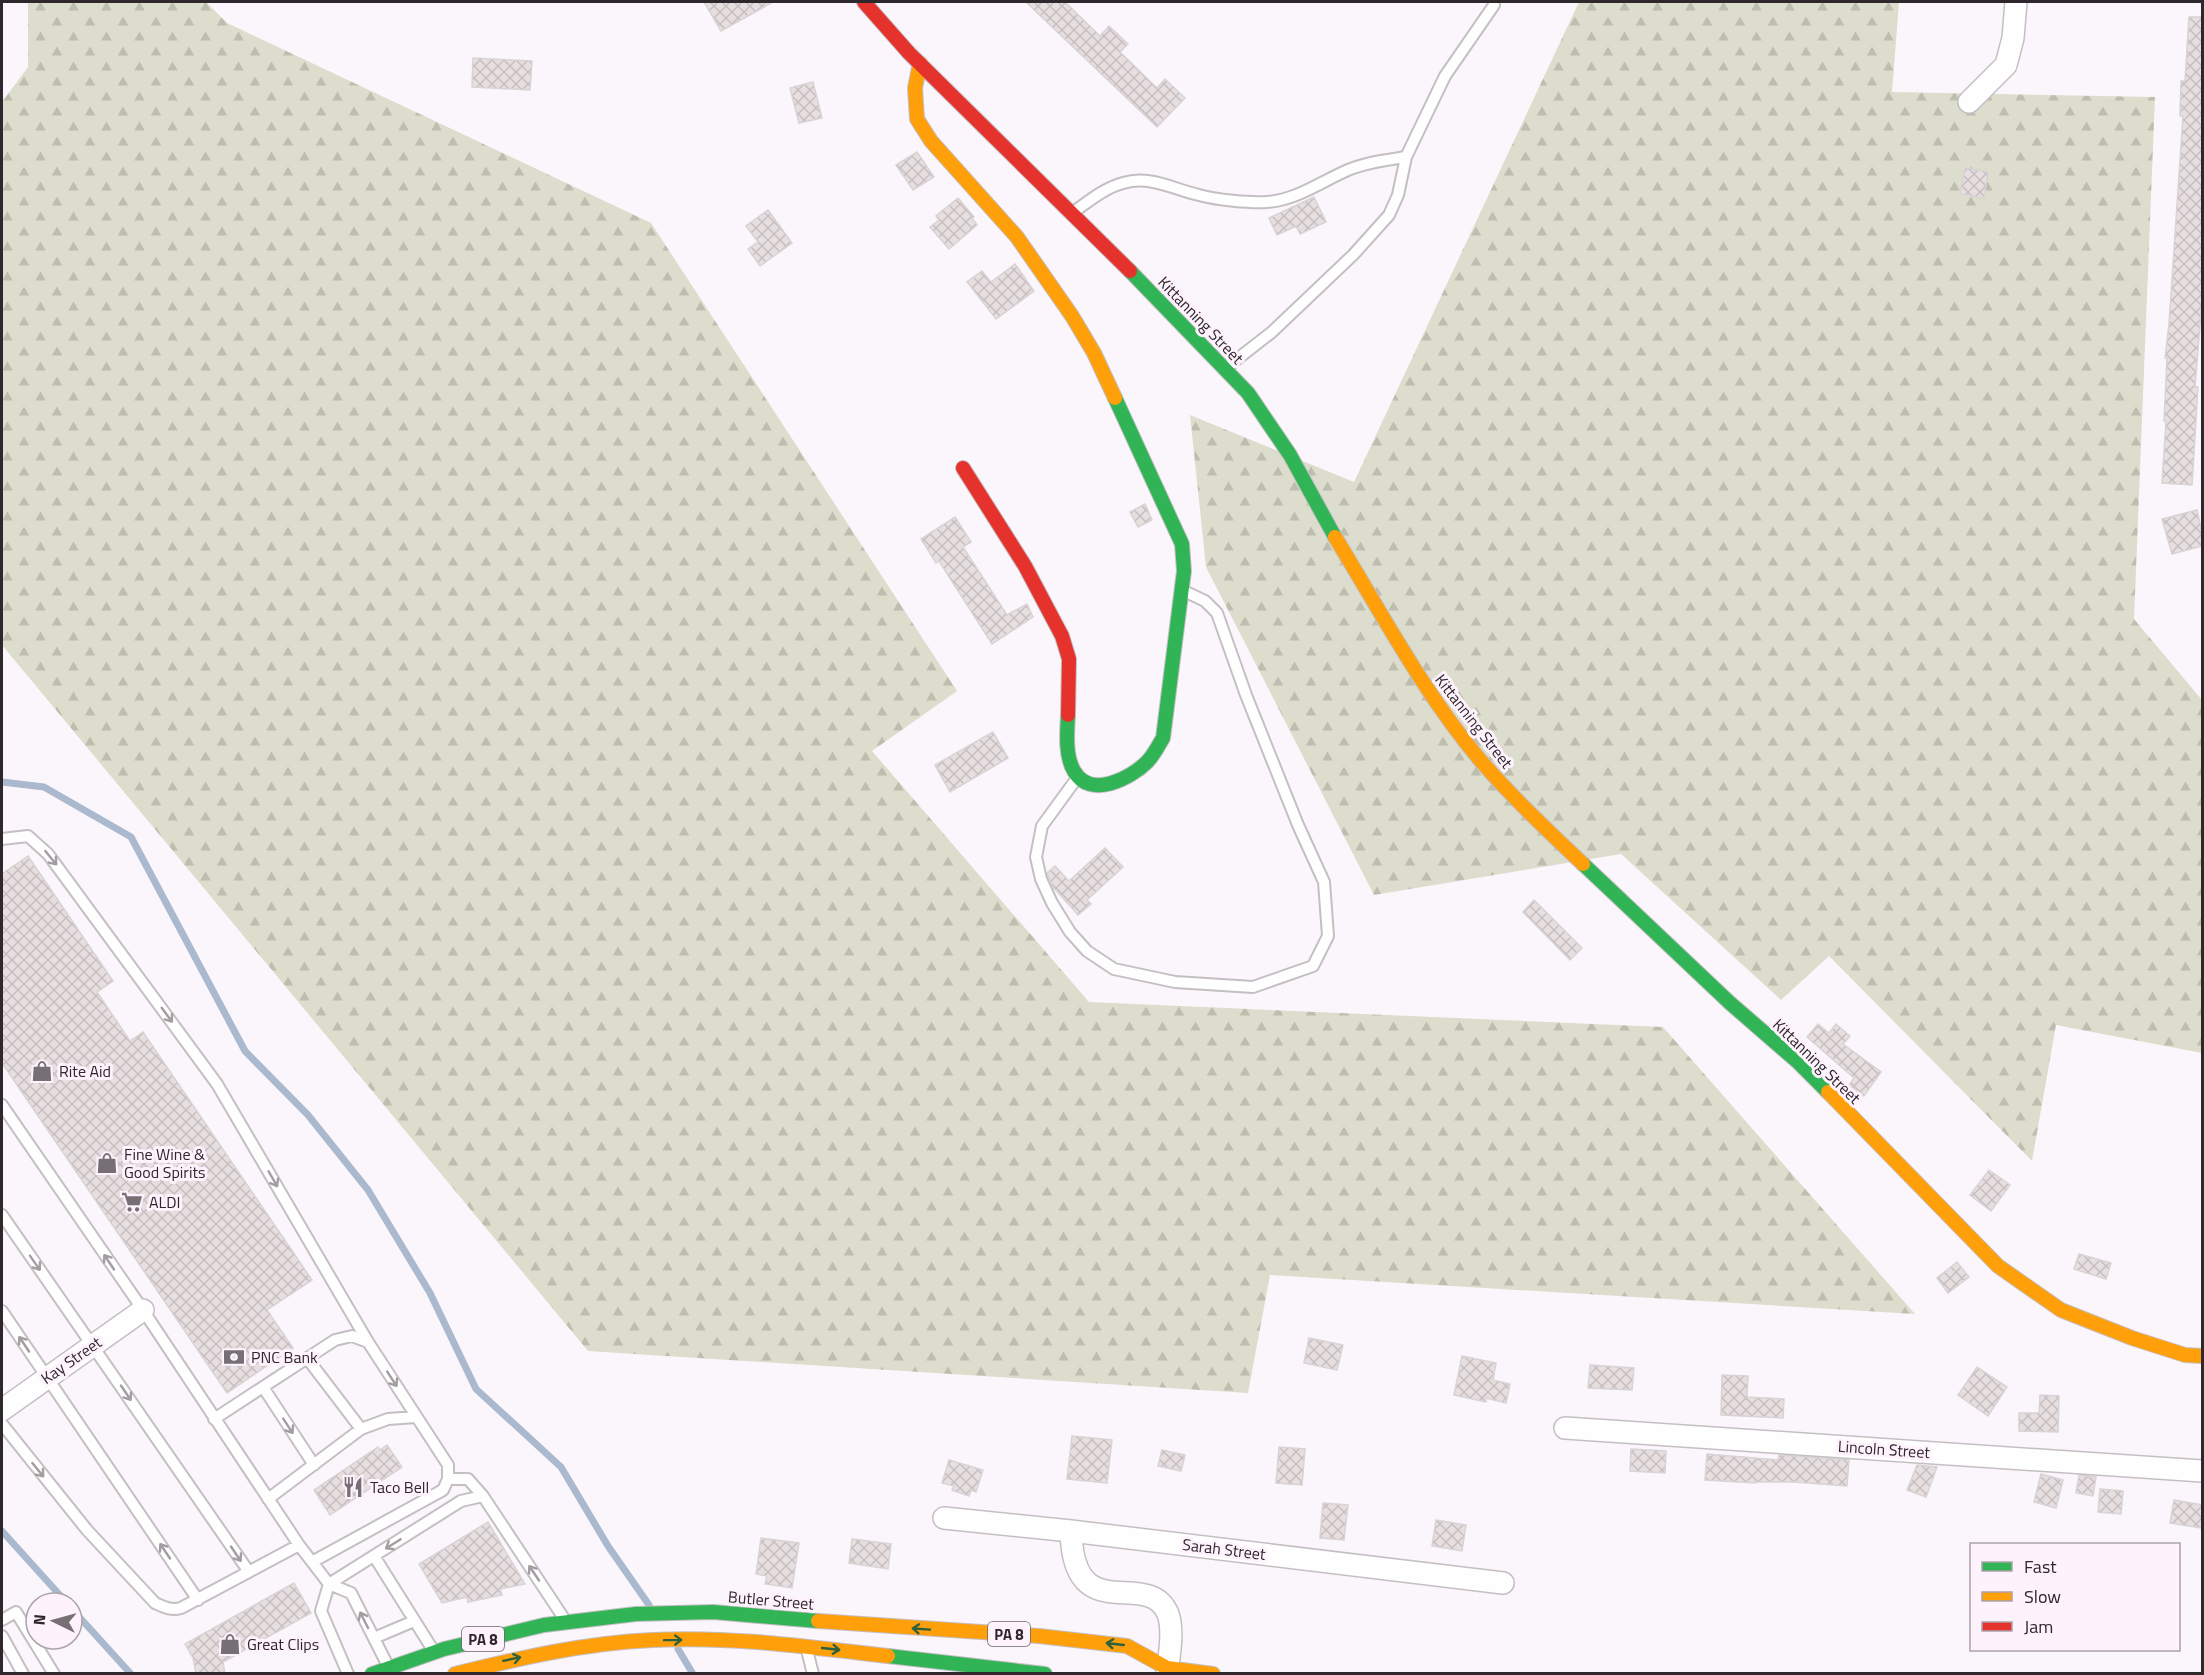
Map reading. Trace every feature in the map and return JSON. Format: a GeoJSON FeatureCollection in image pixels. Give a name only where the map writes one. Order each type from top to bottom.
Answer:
{"type":"FeatureCollection","features":[{"type":"Feature","properties":{"kind":"main road","name":"Kittanning Street"},"geometry":{"type":"LineString","coordinates":[[864,2],[920,63],[1170,311],[1248,393],[1290,455],[1332,531],[1428,691],[1480,760],[1548,831],[1730,1003],[1798,1062],[1998,1266],[2061,1310],[2132,1338],[2185,1355],[2202,1356]]}},
{"type":"Feature","properties":{"kind":"main road"},"geometry":{"type":"LineString","coordinates":[[920,63],[915,88],[917,119],[931,141],[1017,237],[1072,316],[1094,353],[1182,544],[1184,571],[1163,738],[1148,761],[1129,774],[1106,785],[1090,785],[1077,778],[1068,757],[1069,658],[1062,633],[1021,556],[963,468]]}},
{"type":"Feature","properties":{"kind":"main road","name":"Butler Street"},"geometry":{"type":"LineString","coordinates":[[372,1674],[434,1652],[490,1637],[567,1622],[636,1614],[713,1612],[1039,1636],[1127,1646],[1162,1672],[1213,1674]]}},
{"type":"Feature","properties":{"kind":"main road","name":"PA 8"},"geometry":{"type":"LineString","coordinates":[[455,1674],[507,1660],[563,1649],[652,1640],[731,1640],[806,1646],[942,1668],[1045,1674]]}},
{"type":"Feature","properties":{"kind":"street"},"geometry":{"type":"LineString","coordinates":[[1969,102],[2006,65],[2013,38],[2016,2]]}},
{"type":"Feature","properties":{"kind":"street","name":"Kay Street"},"geometry":{"type":"LineString","coordinates":[[3,1410],[142,1310]]}},
{"type":"Feature","properties":{"kind":"street","name":"Lincoln Street"},"geometry":{"type":"LineString","coordinates":[[1565,1428],[2202,1471]]}},
{"type":"Feature","properties":{"kind":"street","name":"Sarah Street"},"geometry":{"type":"LineString","coordinates":[[944,1518],[1071,1530],[1503,1583]]}},
{"type":"Feature","properties":{"kind":"street"},"geometry":{"type":"LineString","coordinates":[[1071,1530],[1074,1563],[1085,1581],[1097,1588],[1153,1598],[1165,1609],[1170,1629],[1162,1672]]}},
{"type":"Feature","properties":{"kind":"lane"},"geometry":{"type":"LineString","coordinates":[[1225,368],[1272,332],[1353,255],[1389,215],[1398,195],[1406,157],[1444,76],[1494,5]]}},
{"type":"Feature","properties":{"kind":"lane"},"geometry":{"type":"LineString","coordinates":[[1071,214],[1103,192],[1123,183],[1144,180],[1167,184],[1200,196],[1267,202],[1286,198],[1348,170],[1370,163],[1406,157]]}},
{"type":"Feature","properties":{"kind":"lane"},"geometry":{"type":"LineString","coordinates":[[1077,778],[1042,826],[1036,857],[1041,879],[1052,903],[1070,932],[1087,951],[1114,969],[1175,982],[1253,987],[1313,966],[1328,936],[1324,882],[1298,825],[1246,695],[1217,613],[1205,601],[1182,590]]}},
{"type":"Feature","properties":{"kind":"lane"},"geometry":{"type":"LineString","coordinates":[[2,839],[28,836],[48,854],[217,1084],[368,1342],[448,1465],[448,1479],[442,1490],[312,1562]]}},
{"type":"Feature","properties":{"kind":"lane"},"geometry":{"type":"LineString","coordinates":[[2,1105],[299,1545],[329,1584],[351,1593],[388,1667]]}},
{"type":"Feature","properties":{"kind":"lane"},"geometry":{"type":"LineString","coordinates":[[2,1215],[249,1572]]}},
{"type":"Feature","properties":{"kind":"lane"},"geometry":{"type":"LineString","coordinates":[[2,1311],[198,1600]]}},
{"type":"Feature","properties":{"kind":"lane"},"geometry":{"type":"LineString","coordinates":[[214,1419],[334,1340],[352,1336],[368,1342]]}},
{"type":"Feature","properties":{"kind":"lane"},"geometry":{"type":"LineString","coordinates":[[307,1358],[362,1429]]}},
{"type":"Feature","properties":{"kind":"lane"},"geometry":{"type":"LineString","coordinates":[[263,1387],[314,1465]]}},
{"type":"Feature","properties":{"kind":"lane"},"geometry":{"type":"LineString","coordinates":[[3,1410],[87,1530],[154,1603],[173,1610],[198,1600],[299,1545]]}},
{"type":"Feature","properties":{"kind":"lane"},"geometry":{"type":"LineString","coordinates":[[268,1499],[362,1429],[388,1419],[416,1417]]}},
{"type":"Feature","properties":{"kind":"lane"},"geometry":{"type":"LineString","coordinates":[[448,1479],[468,1479],[483,1496],[567,1622]]}},
{"type":"Feature","properties":{"kind":"lane"},"geometry":{"type":"LineString","coordinates":[[348,1674],[321,1611],[329,1584],[462,1501],[483,1496]]}},
{"type":"Feature","properties":{"kind":"lane"},"geometry":{"type":"LineString","coordinates":[[374,1556],[434,1652]]}},
{"type":"Feature","properties":{"kind":"lane"},"geometry":{"type":"LineString","coordinates":[[2,1620],[16,1612],[54,1674]]}},
{"type":"Feature","properties":{"kind":"lane"},"geometry":{"type":"LineString","coordinates":[[374,1638],[414,1621]]}},
{"type":"Feature","properties":{"kind":"lane"},"geometry":{"type":"LineString","coordinates":[[2,1636],[23,1674]]}},
{"type":"Feature","properties":{"kind":"lane"},"geometry":{"type":"LineString","coordinates":[[806,1646],[813,1674]]}},
{"type":"Feature","properties":{"kind":"green space"},"geometry":{"type":"Polygon","coordinates":[[[28,2],[206,2],[227,23],[651,223],[957,691],[872,751],[1089,1002],[1663,1027],[1915,1314],[1270,1275],[1248,1393],[588,1351],[2,645],[2,102],[28,67],[28,2]]]}},
{"type":"Feature","properties":{"kind":"green space"},"geometry":{"type":"Polygon","coordinates":[[[1579,2],[1899,2],[1892,92],[2155,97],[2134,619],[2202,700],[2202,1053],[2056,1025],[2032,1161],[1829,956],[1781,1000],[1621,854],[1374,895],[1206,567],[1190,415],[1354,482],[1579,2]]]}},
{"type":"Feature","properties":{"kind":"building"},"geometry":{"type":"Polygon","coordinates":[[[704,2],[773,2],[721,31],[704,2]]]}},
{"type":"Feature","properties":{"kind":"building"},"geometry":{"type":"Polygon","coordinates":[[[1026,2],[1065,2],[1100,36],[1109,26],[1128,44],[1120,52],[1157,88],[1165,79],[1185,98],[1157,127],[1026,2]]]}},
{"type":"Feature","properties":{"kind":"building"},"geometry":{"type":"Polygon","coordinates":[[[2189,17],[2202,17],[2202,300],[2195,387],[2198,387],[2192,485],[2162,483],[2166,421],[2164,421],[2167,358],[2165,358],[2183,116],[2180,116],[2181,81],[2185,81],[2189,17]]]}},
{"type":"Feature","properties":{"kind":"building"},"geometry":{"type":"Polygon","coordinates":[[[473,58],[532,61],[530,90],[472,87],[473,58]]]}},
{"type":"Feature","properties":{"kind":"building"},"geometry":{"type":"Polygon","coordinates":[[[813,82],[822,118],[799,123],[790,88],[813,82]]]}},
{"type":"Feature","properties":{"kind":"building"},"geometry":{"type":"Polygon","coordinates":[[[917,152],[934,177],[913,190],[896,165],[917,152]]]}},
{"type":"Feature","properties":{"kind":"building"},"geometry":{"type":"Polygon","coordinates":[[[1965,168],[1988,172],[1984,198],[1960,194],[1965,168]]]}},
{"type":"Feature","properties":{"kind":"building"},"geometry":{"type":"Polygon","coordinates":[[[1314,197],[1326,222],[1300,234],[1296,226],[1277,235],[1269,218],[1314,197]]]}},
{"type":"Feature","properties":{"kind":"building"},"geometry":{"type":"Polygon","coordinates":[[[958,198],[974,217],[972,218],[977,225],[949,249],[930,227],[939,220],[936,216],[958,198]]]}},
{"type":"Feature","properties":{"kind":"building"},"geometry":{"type":"Polygon","coordinates":[[[768,210],[792,243],[760,266],[748,249],[758,242],[746,226],[768,210]]]}},
{"type":"Feature","properties":{"kind":"building"},"geometry":{"type":"Polygon","coordinates":[[[1015,264],[1034,291],[996,319],[967,282],[982,271],[991,282],[1015,264]]]}},
{"type":"Feature","properties":{"kind":"building"},"geometry":{"type":"Polygon","coordinates":[[[1145,504],[1152,520],[1138,527],[1130,512],[1145,504]]]}},
{"type":"Feature","properties":{"kind":"building"},"geometry":{"type":"Polygon","coordinates":[[[2197,510],[2202,532],[2202,546],[2172,554],[2162,519],[2197,510]]]}},
{"type":"Feature","properties":{"kind":"building"},"geometry":{"type":"Polygon","coordinates":[[[955,517],[971,542],[963,547],[1007,615],[1027,604],[1033,617],[992,644],[939,561],[936,563],[921,539],[955,517]]]}},
{"type":"Feature","properties":{"kind":"building"},"geometry":{"type":"Polygon","coordinates":[[[993,732],[1008,758],[950,792],[935,765],[993,732]]]}},
{"type":"Feature","properties":{"kind":"building"},"geometry":{"type":"Polygon","coordinates":[[[1105,848],[1123,867],[1087,900],[1091,904],[1078,915],[1053,887],[1047,873],[1055,866],[1069,881],[1105,848]]]}},
{"type":"Feature","properties":{"kind":"building"},"geometry":{"type":"Polygon","coordinates":[[[28,856],[113,981],[97,992],[130,1041],[143,1032],[312,1280],[267,1310],[293,1348],[227,1393],[2,1063],[2,874],[28,856]]]}},
{"type":"Feature","properties":{"kind":"building"},"geometry":{"type":"Polygon","coordinates":[[[1534,900],[1582,948],[1570,960],[1523,912],[1534,900]]]}},
{"type":"Feature","properties":{"kind":"building"},"geometry":{"type":"Polygon","coordinates":[[[1818,1024],[1829,1033],[1836,1024],[1850,1036],[1843,1044],[1881,1072],[1864,1096],[1849,1085],[1854,1078],[1807,1037],[1818,1024]]]}},
{"type":"Feature","properties":{"kind":"building"},"geometry":{"type":"Polygon","coordinates":[[[1989,1170],[2010,1185],[1991,1211],[1970,1195],[1989,1170]]]}},
{"type":"Feature","properties":{"kind":"building"},"geometry":{"type":"Polygon","coordinates":[[[2079,1254],[2111,1263],[2106,1279],[2074,1269],[2079,1254]]]}},
{"type":"Feature","properties":{"kind":"building"},"geometry":{"type":"Polygon","coordinates":[[[1957,1262],[1969,1277],[1948,1293],[1937,1278],[1957,1262]]]}},
{"type":"Feature","properties":{"kind":"building"},"geometry":{"type":"Polygon","coordinates":[[[1309,1338],[1343,1345],[1337,1370],[1304,1363],[1309,1338]]]}},
{"type":"Feature","properties":{"kind":"building"},"geometry":{"type":"Polygon","coordinates":[[[1462,1356],[1496,1363],[1493,1380],[1510,1384],[1506,1403],[1486,1398],[1486,1402],[1454,1395],[1462,1356]]]}},
{"type":"Feature","properties":{"kind":"building"},"geometry":{"type":"Polygon","coordinates":[[[1590,1365],[1634,1368],[1632,1390],[1588,1388],[1590,1365]]]}},
{"type":"Feature","properties":{"kind":"building"},"geometry":{"type":"Polygon","coordinates":[[[1977,1367],[2007,1387],[1988,1416],[1958,1395],[1977,1367]]]}},
{"type":"Feature","properties":{"kind":"building"},"geometry":{"type":"Polygon","coordinates":[[[1722,1375],[1748,1376],[1747,1397],[1784,1399],[1783,1418],[1721,1415],[1722,1375]]]}},
{"type":"Feature","properties":{"kind":"building"},"geometry":{"type":"Polygon","coordinates":[[[2040,1395],[2059,1396],[2058,1432],[2019,1431],[2019,1413],[2039,1413],[2040,1395]]]}},
{"type":"Feature","properties":{"kind":"building"},"geometry":{"type":"Polygon","coordinates":[[[1072,1436],[1112,1440],[1107,1483],[1067,1479],[1072,1436]]]}},
{"type":"Feature","properties":{"kind":"building"},"geometry":{"type":"Polygon","coordinates":[[[387,1445],[402,1467],[330,1515],[314,1490],[378,1447],[380,1450],[387,1445]]]}},
{"type":"Feature","properties":{"kind":"building"},"geometry":{"type":"Polygon","coordinates":[[[1279,1447],[1305,1449],[1302,1485],[1276,1483],[1279,1447]]]}},
{"type":"Feature","properties":{"kind":"building"},"geometry":{"type":"Polygon","coordinates":[[[1631,1449],[1666,1451],[1665,1473],[1630,1471],[1631,1449]]]}},
{"type":"Feature","properties":{"kind":"building"},"geometry":{"type":"Polygon","coordinates":[[[1162,1450],[1185,1455],[1181,1471],[1158,1466],[1162,1450]]]}},
{"type":"Feature","properties":{"kind":"building"},"geometry":{"type":"Polygon","coordinates":[[[1707,1454],[1778,1460],[1779,1455],[1849,1460],[1847,1486],[1705,1480],[1707,1454]]]}},
{"type":"Feature","properties":{"kind":"building"},"geometry":{"type":"Polygon","coordinates":[[[949,1460],[983,1470],[976,1492],[971,1490],[969,1496],[952,1490],[954,1486],[942,1483],[949,1460]]]}},
{"type":"Feature","properties":{"kind":"building"},"geometry":{"type":"Polygon","coordinates":[[[1917,1465],[1937,1467],[1926,1497],[1907,1490],[1917,1465]]]}},
{"type":"Feature","properties":{"kind":"building"},"geometry":{"type":"Polygon","coordinates":[[[2041,1474],[2063,1480],[2056,1508],[2034,1502],[2041,1474]]]}},
{"type":"Feature","properties":{"kind":"building"},"geometry":{"type":"Polygon","coordinates":[[[2079,1475],[2096,1477],[2093,1496],[2076,1493],[2079,1475]]]}},
{"type":"Feature","properties":{"kind":"building"},"geometry":{"type":"Polygon","coordinates":[[[2100,1489],[2123,1491],[2121,1514],[2098,1512],[2100,1489]]]}},
{"type":"Feature","properties":{"kind":"building"},"geometry":{"type":"Polygon","coordinates":[[[2174,1500],[2202,1505],[2202,1528],[2170,1523],[2174,1500]]]}},
{"type":"Feature","properties":{"kind":"building"},"geometry":{"type":"Polygon","coordinates":[[[1323,1503],[1348,1505],[1344,1540],[1320,1538],[1323,1503]]]}},
{"type":"Feature","properties":{"kind":"building"},"geometry":{"type":"Polygon","coordinates":[[[1436,1520],[1466,1525],[1462,1551],[1432,1546],[1436,1520]]]}},
{"type":"Feature","properties":{"kind":"building"},"geometry":{"type":"Polygon","coordinates":[[[488,1522],[525,1584],[500,1589],[502,1595],[468,1602],[467,1597],[442,1603],[419,1564],[488,1522]]]}},
{"type":"Feature","properties":{"kind":"building"},"geometry":{"type":"Polygon","coordinates":[[[761,1538],[799,1543],[792,1588],[765,1584],[767,1576],[756,1574],[761,1538]]]}},
{"type":"Feature","properties":{"kind":"building"},"geometry":{"type":"Polygon","coordinates":[[[852,1539],[891,1544],[888,1569],[849,1563],[852,1539]]]}},
{"type":"Feature","properties":{"kind":"building"},"geometry":{"type":"Polygon","coordinates":[[[294,1583],[311,1613],[223,1662],[225,1674],[196,1674],[193,1658],[185,1644],[294,1583]]]}},
{"type":"Feature","properties":{"kind":"waterway"},"geometry":{"type":"LineString","coordinates":[[2,782],[44,787],[131,837],[245,1051],[308,1115],[368,1190],[430,1293],[476,1389],[561,1467],[608,1546],[649,1605]]}},
{"type":"Feature","properties":{"kind":"waterway"},"geometry":{"type":"LineString","coordinates":[[2,1531],[56,1591]]}},
{"type":"Feature","properties":{"kind":"waterway"},"geometry":{"type":"LineString","coordinates":[[84,1622],[131,1674]]}},
{"type":"Feature","properties":{"kind":"waterway"},"geometry":{"type":"LineString","coordinates":[[678,1649],[693,1674]]}},
{"type":"Feature","properties":{"kind":"traffic: fast"},"geometry":{"type":"LineString","coordinates":[[1130,271],[1248,393],[1290,455],[1335,537]]}},
{"type":"Feature","properties":{"kind":"traffic: fast"},"geometry":{"type":"LineString","coordinates":[[1068,715],[1067,744],[1071,765],[1081,780],[1090,784],[1110,783],[1131,774],[1149,759],[1163,738],[1184,571],[1182,544],[1115,398]]}},
{"type":"Feature","properties":{"kind":"traffic: fast"},"geometry":{"type":"LineString","coordinates":[[1583,864],[1828,1092]]}},
{"type":"Feature","properties":{"kind":"traffic: fast"},"geometry":{"type":"LineString","coordinates":[[372,1674],[444,1649],[544,1625],[636,1614],[713,1612],[818,1621]]}},
{"type":"Feature","properties":{"kind":"traffic: fast"},"geometry":{"type":"LineString","coordinates":[[888,1656],[1045,1674]]}},
{"type":"Feature","properties":{"kind":"traffic: slow"},"geometry":{"type":"LineString","coordinates":[[920,63],[915,88],[917,119],[931,141],[1017,237],[1072,316],[1094,353],[1115,398]]}},
{"type":"Feature","properties":{"kind":"traffic: slow"},"geometry":{"type":"LineString","coordinates":[[1335,537],[1403,651],[1459,734],[1505,787],[1583,864]]}},
{"type":"Feature","properties":{"kind":"traffic: slow"},"geometry":{"type":"LineString","coordinates":[[1828,1092],[1998,1266],[2061,1310],[2132,1338],[2185,1355],[2202,1356]]}},
{"type":"Feature","properties":{"kind":"traffic: slow"},"geometry":{"type":"LineString","coordinates":[[818,1621],[1039,1636],[1127,1646],[1167,1668],[1213,1674]]}},
{"type":"Feature","properties":{"kind":"traffic: slow"},"geometry":{"type":"LineString","coordinates":[[455,1674],[577,1648],[652,1640],[741,1641],[888,1656]]}},
{"type":"Feature","properties":{"kind":"traffic: jam"},"geometry":{"type":"LineString","coordinates":[[864,2],[909,53],[1130,271]]}},
{"type":"Feature","properties":{"kind":"traffic: jam"},"geometry":{"type":"LineString","coordinates":[[963,468],[1025,566],[1062,636],[1069,659],[1068,715]]}},
{"type":"Feature","properties":{"kind":"place","name":"Rite Aid"},"geometry":{"type":"Point","coordinates":[42,1071]}},
{"type":"Feature","properties":{"kind":"place","name":"Fine Wine & Good Spirits"},"geometry":{"type":"Point","coordinates":[107,1163]}},
{"type":"Feature","properties":{"kind":"place","name":"ALDI"},"geometry":{"type":"Point","coordinates":[132,1202]}},
{"type":"Feature","properties":{"kind":"place","name":"PNC Bank"},"geometry":{"type":"Point","coordinates":[234,1357]}},
{"type":"Feature","properties":{"kind":"place","name":"Taco Bell"},"geometry":{"type":"Point","coordinates":[353,1487]}},
{"type":"Feature","properties":{"kind":"place","name":"Great Clips"},"geometry":{"type":"Point","coordinates":[230,1644]}}]}
